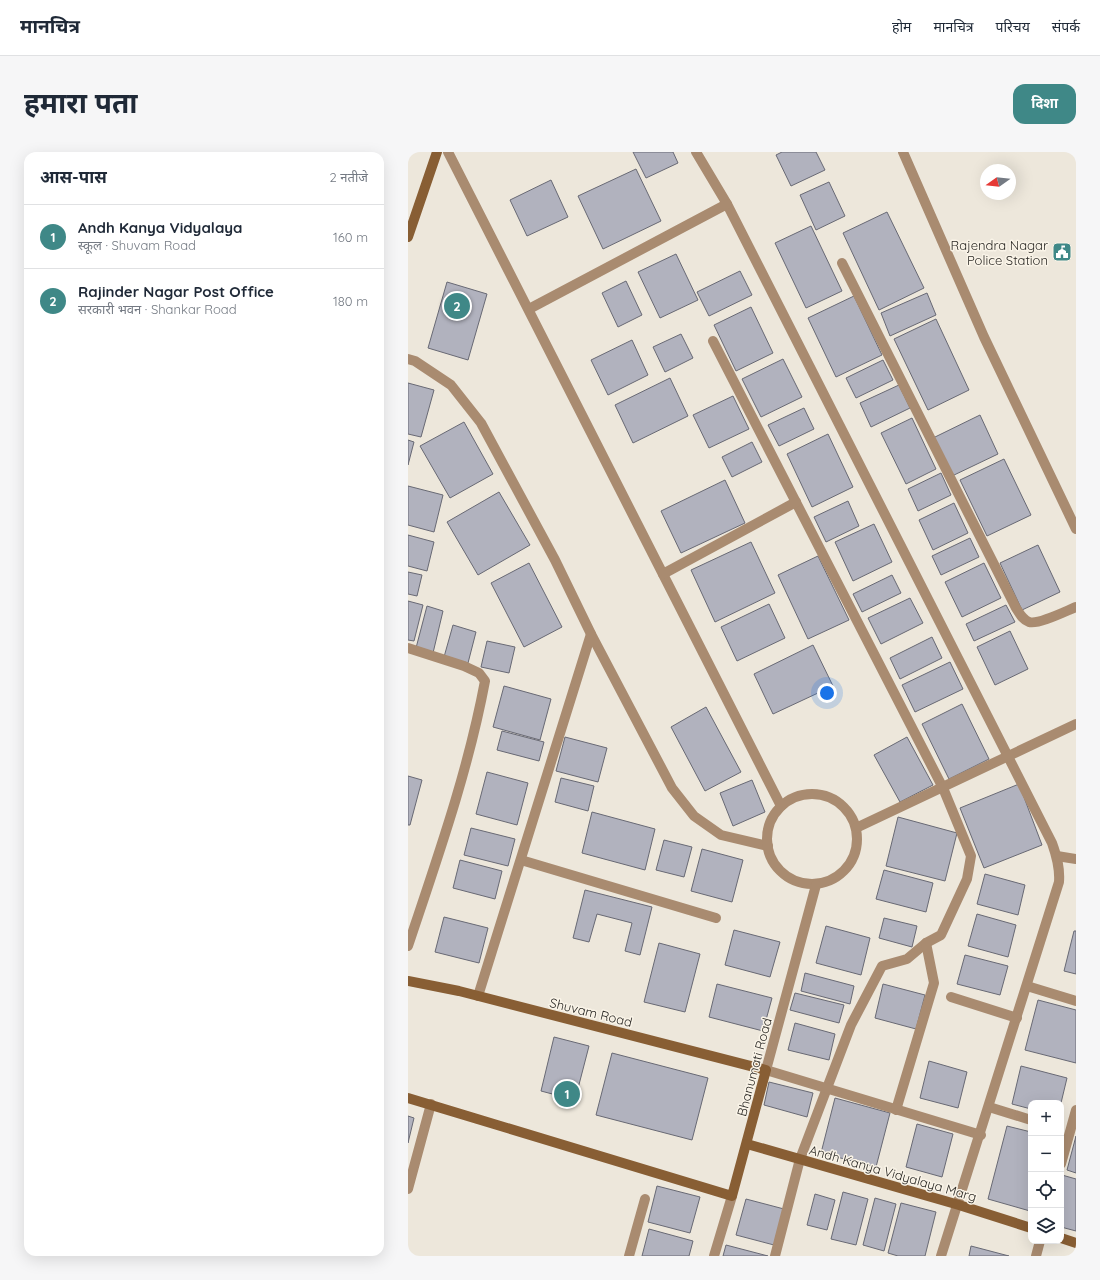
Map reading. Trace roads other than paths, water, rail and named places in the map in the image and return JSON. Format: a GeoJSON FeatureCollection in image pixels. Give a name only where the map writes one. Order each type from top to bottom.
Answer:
{"type":"FeatureCollection","features":[{"type":"Feature","properties":{"kind":"street"},"geometry":{"type":"LineString","coordinates":[[408,237],[437,152]]}},
{"type":"Feature","properties":{"kind":"street"},"geometry":{"type":"LineString","coordinates":[[448,152],[781,806]]}},
{"type":"Feature","properties":{"kind":"street"},"geometry":{"type":"LineString","coordinates":[[696,152],[727,204],[1009,757],[1057,856],[1060,870],[1059,882],[959,1205],[941,1256]]}},
{"type":"Feature","properties":{"kind":"street"},"geometry":{"type":"LineString","coordinates":[[903,152],[984,337],[1076,529]]}},
{"type":"Feature","properties":{"kind":"street"},"geometry":{"type":"LineString","coordinates":[[529,309],[727,204]]}},
{"type":"Feature","properties":{"kind":"street"},"geometry":{"type":"LineString","coordinates":[[842,263],[1022,618],[1030,622],[1039,622],[1076,607]]}},
{"type":"Feature","properties":{"kind":"street"},"geometry":{"type":"LineString","coordinates":[[713,341],[943,788],[971,856],[967,879],[941,935],[926,943],[907,959],[882,966],[851,1025],[800,1159],[778,1255]]}},
{"type":"Feature","properties":{"kind":"street"},"geometry":{"type":"LineString","coordinates":[[408,359],[415,361],[451,385],[481,423],[555,560],[591,634],[672,788],[694,816],[721,835],[768,846]]}},
{"type":"Feature","properties":{"kind":"street"},"geometry":{"type":"LineString","coordinates":[[663,574],[796,502]]}},
{"type":"Feature","properties":{"kind":"street"},"geometry":{"type":"LineString","coordinates":[[478,996],[591,634]]}},
{"type":"Feature","properties":{"kind":"street"},"geometry":{"type":"LineString","coordinates":[[408,648],[464,666],[479,673],[484,682],[474,734],[441,846],[408,946]]}},
{"type":"Feature","properties":{"kind":"street"},"geometry":{"type":"LineString","coordinates":[[856,828],[1076,724]]}},
{"type":"Feature","properties":{"kind":"street"},"geometry":{"type":"LineString","coordinates":[[810,794],[826,796],[839,803],[850,815],[856,828],[857,844],[853,859],[844,872],[831,881],[816,884],[796,881],[782,873],[772,861],[768,846],[768,830],[774,815],[781,806],[795,798],[810,794]]}},
{"type":"Feature","properties":{"kind":"street"},"geometry":{"type":"LineString","coordinates":[[1057,856],[1076,858]]}},
{"type":"Feature","properties":{"kind":"street"},"geometry":{"type":"LineString","coordinates":[[521,860],[716,918]]}},
{"type":"Feature","properties":{"kind":"street","name":"Bhanumati Road"},"geometry":{"type":"LineString","coordinates":[[714,1256],[747,1144],[816,884]]}},
{"type":"Feature","properties":{"kind":"street"},"geometry":{"type":"LineString","coordinates":[[896,1110],[934,983],[926,943]]}},
{"type":"Feature","properties":{"kind":"street","name":"Shuvam Road"},"geometry":{"type":"LineString","coordinates":[[408,981],[478,996],[766,1070]]}},
{"type":"Feature","properties":{"kind":"street"},"geometry":{"type":"LineString","coordinates":[[1027,986],[1076,1002]]}},
{"type":"Feature","properties":{"kind":"street"},"geometry":{"type":"LineString","coordinates":[[951,997],[1017,1018]]}},
{"type":"Feature","properties":{"kind":"street"},"geometry":{"type":"LineString","coordinates":[[766,1070],[981,1135]]}},
{"type":"Feature","properties":{"kind":"street"},"geometry":{"type":"LineString","coordinates":[[408,1098],[732,1196]]}},
{"type":"Feature","properties":{"kind":"street"},"geometry":{"type":"LineString","coordinates":[[408,1189],[431,1104]]}},
{"type":"Feature","properties":{"kind":"street"},"geometry":{"type":"LineString","coordinates":[[989,1107],[1028,1119]]}},
{"type":"Feature","properties":{"kind":"street"},"geometry":{"type":"LineString","coordinates":[[1064,1152],[1076,1110]]}},
{"type":"Feature","properties":{"kind":"street","name":"Andh Kanya Vidyalaya Marg"},"geometry":{"type":"LineString","coordinates":[[747,1144],[959,1205],[1028,1227]]}},
{"type":"Feature","properties":{"kind":"street"},"geometry":{"type":"LineString","coordinates":[[629,1256],[645,1199]]}},
{"type":"Feature","properties":{"kind":"street"},"geometry":{"type":"LineString","coordinates":[[1064,1239],[1076,1243]]}},
{"type":"Feature","properties":{"kind":"street"},"geometry":{"type":"LineString","coordinates":[[1036,1256],[1039,1244]]}},
{"type":"Feature","properties":{"kind":"place","name":"Rajendra Nagar Police Station"},"geometry":{"type":"Point","coordinates":[1062,252]}},
{"type":"Feature","properties":{"kind":"place","name":"Rajinder Nagar Post Office"},"geometry":{"type":"Point","coordinates":[457,306]}},
{"type":"Feature","properties":{"kind":"place","name":"Andh Kanya Vidyalaya"},"geometry":{"type":"Point","coordinates":[567,1094]}}]}
